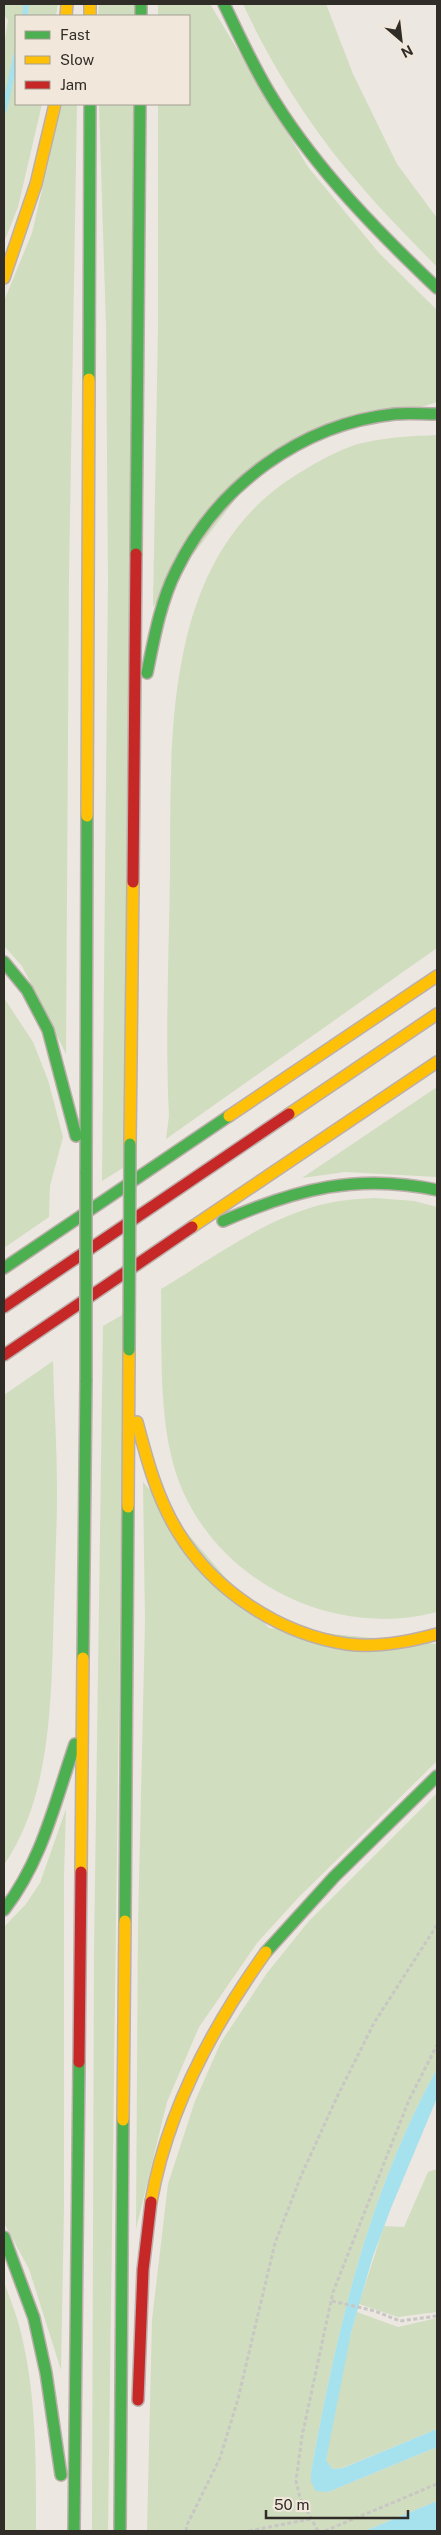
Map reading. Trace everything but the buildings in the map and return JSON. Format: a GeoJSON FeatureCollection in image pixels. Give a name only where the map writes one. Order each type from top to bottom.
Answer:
{"type":"FeatureCollection","features":[{"type":"Feature","properties":{"kind":"highway"},"geometry":{"type":"LineString","coordinates":[[224,4],[257,71],[304,142],[358,210],[437,288]]}},
{"type":"Feature","properties":{"kind":"highway"},"geometry":{"type":"LineString","coordinates":[[4,278],[20,236],[36,184],[55,105]]}},
{"type":"Feature","properties":{"kind":"highway"},"geometry":{"type":"LineString","coordinates":[[74,2531],[86,1380],[91,273],[90,105]]}},
{"type":"Feature","properties":{"kind":"highway"},"geometry":{"type":"LineString","coordinates":[[120,2531],[140,105]]}},
{"type":"Feature","properties":{"kind":"highway"},"geometry":{"type":"LineString","coordinates":[[135,738],[159,617],[176,572],[197,532],[225,498],[256,469],[298,442],[338,425],[388,414],[437,414]]}},
{"type":"Feature","properties":{"kind":"highway"},"geometry":{"type":"LineString","coordinates":[[4,962],[27,990],[48,1030],[86,1174]]}},
{"type":"Feature","properties":{"kind":"highway"},"geometry":{"type":"LineString","coordinates":[[4,1268],[437,976]]}},
{"type":"Feature","properties":{"kind":"highway"},"geometry":{"type":"LineString","coordinates":[[4,1307],[437,1014]]}},
{"type":"Feature","properties":{"kind":"highway"},"geometry":{"type":"LineString","coordinates":[[4,1355],[437,1062]]}},
{"type":"Feature","properties":{"kind":"highway"},"geometry":{"type":"LineString","coordinates":[[154,1253],[248,1209],[332,1184],[372,1180],[422,1185],[437,1190]]}},
{"type":"Feature","properties":{"kind":"highway"},"geometry":{"type":"LineString","coordinates":[[128,1385],[148,1468],[166,1511],[186,1545],[214,1578],[247,1605],[283,1625],[329,1640],[372,1645],[410,1641],[437,1634]]}},
{"type":"Feature","properties":{"kind":"highway"},"geometry":{"type":"LineString","coordinates":[[4,1910],[32,1867],[47,1832],[59,1786],[82,1724]]}},
{"type":"Feature","properties":{"kind":"highway"},"geometry":{"type":"LineString","coordinates":[[137,2416],[143,2291],[153,2194],[171,2127],[199,2057],[230,2004],[267,1951],[324,1887],[437,1776]]}},
{"type":"Feature","properties":{"kind":"highway"},"geometry":{"type":"LineString","coordinates":[[4,2237],[34,2318],[46,2373],[70,2531]]}},
{"type":"Feature","properties":{"kind":"path"},"geometry":{"type":"LineString","coordinates":[[186,2531],[187,2525],[220,2458],[238,2399],[275,2244],[301,2176],[337,2097],[374,2023],[437,1926]]}},
{"type":"Feature","properties":{"kind":"path"},"geometry":{"type":"LineString","coordinates":[[318,2531],[300,2498],[296,2481],[298,2459],[338,2276],[409,2100],[437,2045]]}},
{"type":"Feature","properties":{"kind":"path"},"geometry":{"type":"LineString","coordinates":[[332,2301],[375,2311],[400,2320],[437,2316]]}},
{"type":"Feature","properties":{"kind":"path"},"geometry":{"type":"LineString","coordinates":[[325,2531],[437,2484]]}},
{"type":"Feature","properties":{"kind":"path"},"geometry":{"type":"LineString","coordinates":[[249,2531],[311,2519]]}},
{"type":"Feature","properties":{"kind":"green space"},"geometry":{"type":"Polygon","coordinates":[[[4,4],[58,4],[56,15],[15,15],[15,105],[42,105],[18,207],[4,242],[4,45],[8,20],[4,15],[4,4]]]}},
{"type":"Feature","properties":{"kind":"green space"},"geometry":{"type":"Polygon","coordinates":[[[99,4],[135,4],[134,15],[98,15],[99,4]]]}},
{"type":"Feature","properties":{"kind":"green space"},"geometry":{"type":"Polygon","coordinates":[[[158,4],[210,4],[308,167],[379,253],[437,310],[437,402],[270,454],[153,607],[158,327],[158,105],[190,105],[190,15],[158,15],[158,4]]]}},
{"type":"Feature","properties":{"kind":"green space"},"geometry":{"type":"Polygon","coordinates":[[[243,4],[326,4],[353,74],[397,164],[437,218],[437,267],[370,196],[319,133],[277,69],[243,4]]]}},
{"type":"Feature","properties":{"kind":"green space"},"geometry":{"type":"Polygon","coordinates":[[[62,105],[77,105],[69,575],[66,1054],[22,966],[4,946],[4,301],[32,233],[62,105]]]}},
{"type":"Feature","properties":{"kind":"green space"},"geometry":{"type":"Polygon","coordinates":[[[99,105],[134,105],[126,1166],[102,1181],[108,580],[106,326],[99,105]]]}},
{"type":"Feature","properties":{"kind":"green space"},"geometry":{"type":"Polygon","coordinates":[[[437,435],[437,948],[166,1139],[169,1116],[167,1025],[171,762],[176,704],[184,648],[200,595],[224,546],[259,504],[306,469],[351,446],[376,440],[437,435]]]}},
{"type":"Feature","properties":{"kind":"green space"},"geometry":{"type":"Polygon","coordinates":[[[4,998],[33,1042],[48,1080],[63,1137],[50,1186],[49,1217],[4,1248],[4,998]]]}},
{"type":"Feature","properties":{"kind":"green space"},"geometry":{"type":"Polygon","coordinates":[[[437,1087],[437,1177],[345,1172],[302,1178],[437,1087]]]}},
{"type":"Feature","properties":{"kind":"green space"},"geometry":{"type":"Polygon","coordinates":[[[375,1198],[414,1201],[437,1207],[437,1612],[394,1619],[351,1616],[310,1606],[271,1588],[237,1564],[208,1533],[185,1496],[171,1455],[163,1394],[161,1352],[161,1289],[272,1223],[334,1202],[375,1198]]]}},
{"type":"Feature","properties":{"kind":"green space"},"geometry":{"type":"Polygon","coordinates":[[[124,1314],[108,2531],[92,2531],[94,1952],[103,1326],[124,1314]]]}},
{"type":"Feature","properties":{"kind":"green space"},"geometry":{"type":"Polygon","coordinates":[[[53,1361],[57,1504],[52,1670],[47,1739],[41,1773],[32,1805],[20,1836],[4,1865],[4,1395],[53,1361]]]}},
{"type":"Feature","properties":{"kind":"green space"},"geometry":{"type":"Polygon","coordinates":[[[143,1482],[269,1628],[437,1644],[437,1761],[298,1898],[257,1943],[199,2027],[167,2102],[136,2229],[138,1925],[145,1621],[143,1482]]]}},
{"type":"Feature","properties":{"kind":"green space"},"geometry":{"type":"Polygon","coordinates":[[[437,1793],[437,2069],[413,2116],[373,2215],[344,2317],[311,2472],[328,2492],[437,2447],[437,2501],[365,2531],[147,2531],[152,2320],[168,2184],[195,2101],[221,2042],[267,1973],[309,1921],[437,1793]]]}},
{"type":"Feature","properties":{"kind":"green space"},"geometry":{"type":"Polygon","coordinates":[[[66,1809],[64,1874],[64,2207],[61,2370],[29,2269],[4,2223],[4,1927],[26,1904],[40,1883],[66,1809]]]}},
{"type":"Feature","properties":{"kind":"green space"},"geometry":{"type":"Polygon","coordinates":[[[437,2169],[437,2312],[398,2317],[359,2304],[384,2226],[404,2227],[428,2172],[437,2169]]]}},
{"type":"Feature","properties":{"kind":"green space"},"geometry":{"type":"Polygon","coordinates":[[[4,2282],[19,2325],[29,2376],[34,2428],[36,2531],[4,2531],[4,2282]]]}},
{"type":"Feature","properties":{"kind":"green space"},"geometry":{"type":"Polygon","coordinates":[[[357,2312],[398,2327],[437,2318],[437,2429],[342,2468],[332,2469],[326,2460],[334,2395],[357,2312]]]}},
{"type":"Feature","properties":{"kind":"water"},"geometry":{"type":"Polygon","coordinates":[[[437,2069],[437,2098],[373,2256],[351,2333],[326,2460],[332,2469],[343,2468],[437,2429],[437,2447],[328,2492],[316,2491],[311,2482],[311,2472],[332,2368],[358,2265],[373,2215],[392,2165],[413,2116],[437,2069]]]}},
{"type":"Feature","properties":{"kind":"water"},"geometry":{"type":"Polygon","coordinates":[[[437,2501],[437,2531],[365,2531],[437,2501]]]}},
{"type":"Feature","properties":{"kind":"waterway"},"geometry":{"type":"LineString","coordinates":[[25,15],[26,4]]}},
{"type":"Feature","properties":{"kind":"waterway"},"geometry":{"type":"LineString","coordinates":[[4,111],[15,61]]}},
{"type":"Feature","properties":{"kind":"traffic: fast"},"geometry":{"type":"LineString","coordinates":[[141,4],[141,15]]}},
{"type":"Feature","properties":{"kind":"traffic: fast"},"geometry":{"type":"LineString","coordinates":[[224,4],[268,90],[310,153],[371,223],[437,288]]}},
{"type":"Feature","properties":{"kind":"traffic: fast"},"geometry":{"type":"LineString","coordinates":[[89,379],[90,105]]}},
{"type":"Feature","properties":{"kind":"traffic: fast"},"geometry":{"type":"LineString","coordinates":[[136,554],[140,105]]}},
{"type":"Feature","properties":{"kind":"traffic: fast"},"geometry":{"type":"LineString","coordinates":[[147,673],[155,634],[170,583],[193,540],[214,512],[239,487],[266,464],[295,446],[327,431],[360,420],[395,414],[437,414]]}},
{"type":"Feature","properties":{"kind":"traffic: fast"},"geometry":{"type":"LineString","coordinates":[[86,1174],[87,816]]}},
{"type":"Feature","properties":{"kind":"traffic: fast"},"geometry":{"type":"LineString","coordinates":[[4,962],[27,990],[48,1030],[76,1136]]}},
{"type":"Feature","properties":{"kind":"traffic: fast"},"geometry":{"type":"LineString","coordinates":[[4,1268],[229,1116]]}},
{"type":"Feature","properties":{"kind":"traffic: fast"},"geometry":{"type":"LineString","coordinates":[[129,1350],[130,1144]]}},
{"type":"Feature","properties":{"kind":"traffic: fast"},"geometry":{"type":"LineString","coordinates":[[86,1174],[86,1380]]}},
{"type":"Feature","properties":{"kind":"traffic: fast"},"geometry":{"type":"LineString","coordinates":[[223,1221],[276,1200],[328,1187],[380,1183],[437,1190]]}},
{"type":"Feature","properties":{"kind":"traffic: fast"},"geometry":{"type":"LineString","coordinates":[[83,1658],[86,1380]]}},
{"type":"Feature","properties":{"kind":"traffic: fast"},"geometry":{"type":"LineString","coordinates":[[125,1921],[128,1507]]}},
{"type":"Feature","properties":{"kind":"traffic: fast"},"geometry":{"type":"LineString","coordinates":[[4,1910],[28,1872],[38,1851],[75,1744]]}},
{"type":"Feature","properties":{"kind":"traffic: fast"},"geometry":{"type":"LineString","coordinates":[[266,1952],[334,1877],[437,1776]]}},
{"type":"Feature","properties":{"kind":"traffic: fast"},"geometry":{"type":"LineString","coordinates":[[74,2531],[79,2062]]}},
{"type":"Feature","properties":{"kind":"traffic: fast"},"geometry":{"type":"LineString","coordinates":[[120,2531],[123,2120]]}},
{"type":"Feature","properties":{"kind":"traffic: fast"},"geometry":{"type":"LineString","coordinates":[[4,2237],[34,2318],[46,2373],[61,2475]]}},
{"type":"Feature","properties":{"kind":"traffic: slow"},"geometry":{"type":"LineString","coordinates":[[66,15],[67,4]]}},
{"type":"Feature","properties":{"kind":"traffic: slow"},"geometry":{"type":"LineString","coordinates":[[90,4],[90,15]]}},
{"type":"Feature","properties":{"kind":"traffic: slow"},"geometry":{"type":"LineString","coordinates":[[4,278],[36,184],[55,105]]}},
{"type":"Feature","properties":{"kind":"traffic: slow"},"geometry":{"type":"LineString","coordinates":[[87,816],[89,379]]}},
{"type":"Feature","properties":{"kind":"traffic: slow"},"geometry":{"type":"LineString","coordinates":[[130,1144],[133,882]]}},
{"type":"Feature","properties":{"kind":"traffic: slow"},"geometry":{"type":"LineString","coordinates":[[229,1116],[437,976]]}},
{"type":"Feature","properties":{"kind":"traffic: slow"},"geometry":{"type":"LineString","coordinates":[[289,1114],[437,1014]]}},
{"type":"Feature","properties":{"kind":"traffic: slow"},"geometry":{"type":"LineString","coordinates":[[192,1227],[437,1062]]}},
{"type":"Feature","properties":{"kind":"traffic: slow"},"geometry":{"type":"LineString","coordinates":[[128,1507],[129,1350]]}},
{"type":"Feature","properties":{"kind":"traffic: slow"},"geometry":{"type":"LineString","coordinates":[[137,1422],[158,1492],[178,1532],[210,1573],[250,1606],[297,1630],[322,1639],[347,1644],[392,1644],[437,1634]]}},
{"type":"Feature","properties":{"kind":"traffic: slow"},"geometry":{"type":"LineString","coordinates":[[81,1872],[83,1658]]}},
{"type":"Feature","properties":{"kind":"traffic: slow"},"geometry":{"type":"LineString","coordinates":[[123,2120],[125,1921]]}},
{"type":"Feature","properties":{"kind":"traffic: slow"},"geometry":{"type":"LineString","coordinates":[[151,2202],[158,2168],[168,2135],[194,2071],[228,2010],[266,1952]]}},
{"type":"Feature","properties":{"kind":"traffic: jam"},"geometry":{"type":"LineString","coordinates":[[133,882],[136,554]]}},
{"type":"Feature","properties":{"kind":"traffic: jam"},"geometry":{"type":"LineString","coordinates":[[4,1307],[289,1114]]}},
{"type":"Feature","properties":{"kind":"traffic: jam"},"geometry":{"type":"LineString","coordinates":[[4,1355],[192,1227]]}},
{"type":"Feature","properties":{"kind":"traffic: jam"},"geometry":{"type":"LineString","coordinates":[[79,2062],[81,1872]]}},
{"type":"Feature","properties":{"kind":"traffic: jam"},"geometry":{"type":"LineString","coordinates":[[138,2400],[143,2270],[151,2202]]}}]}
